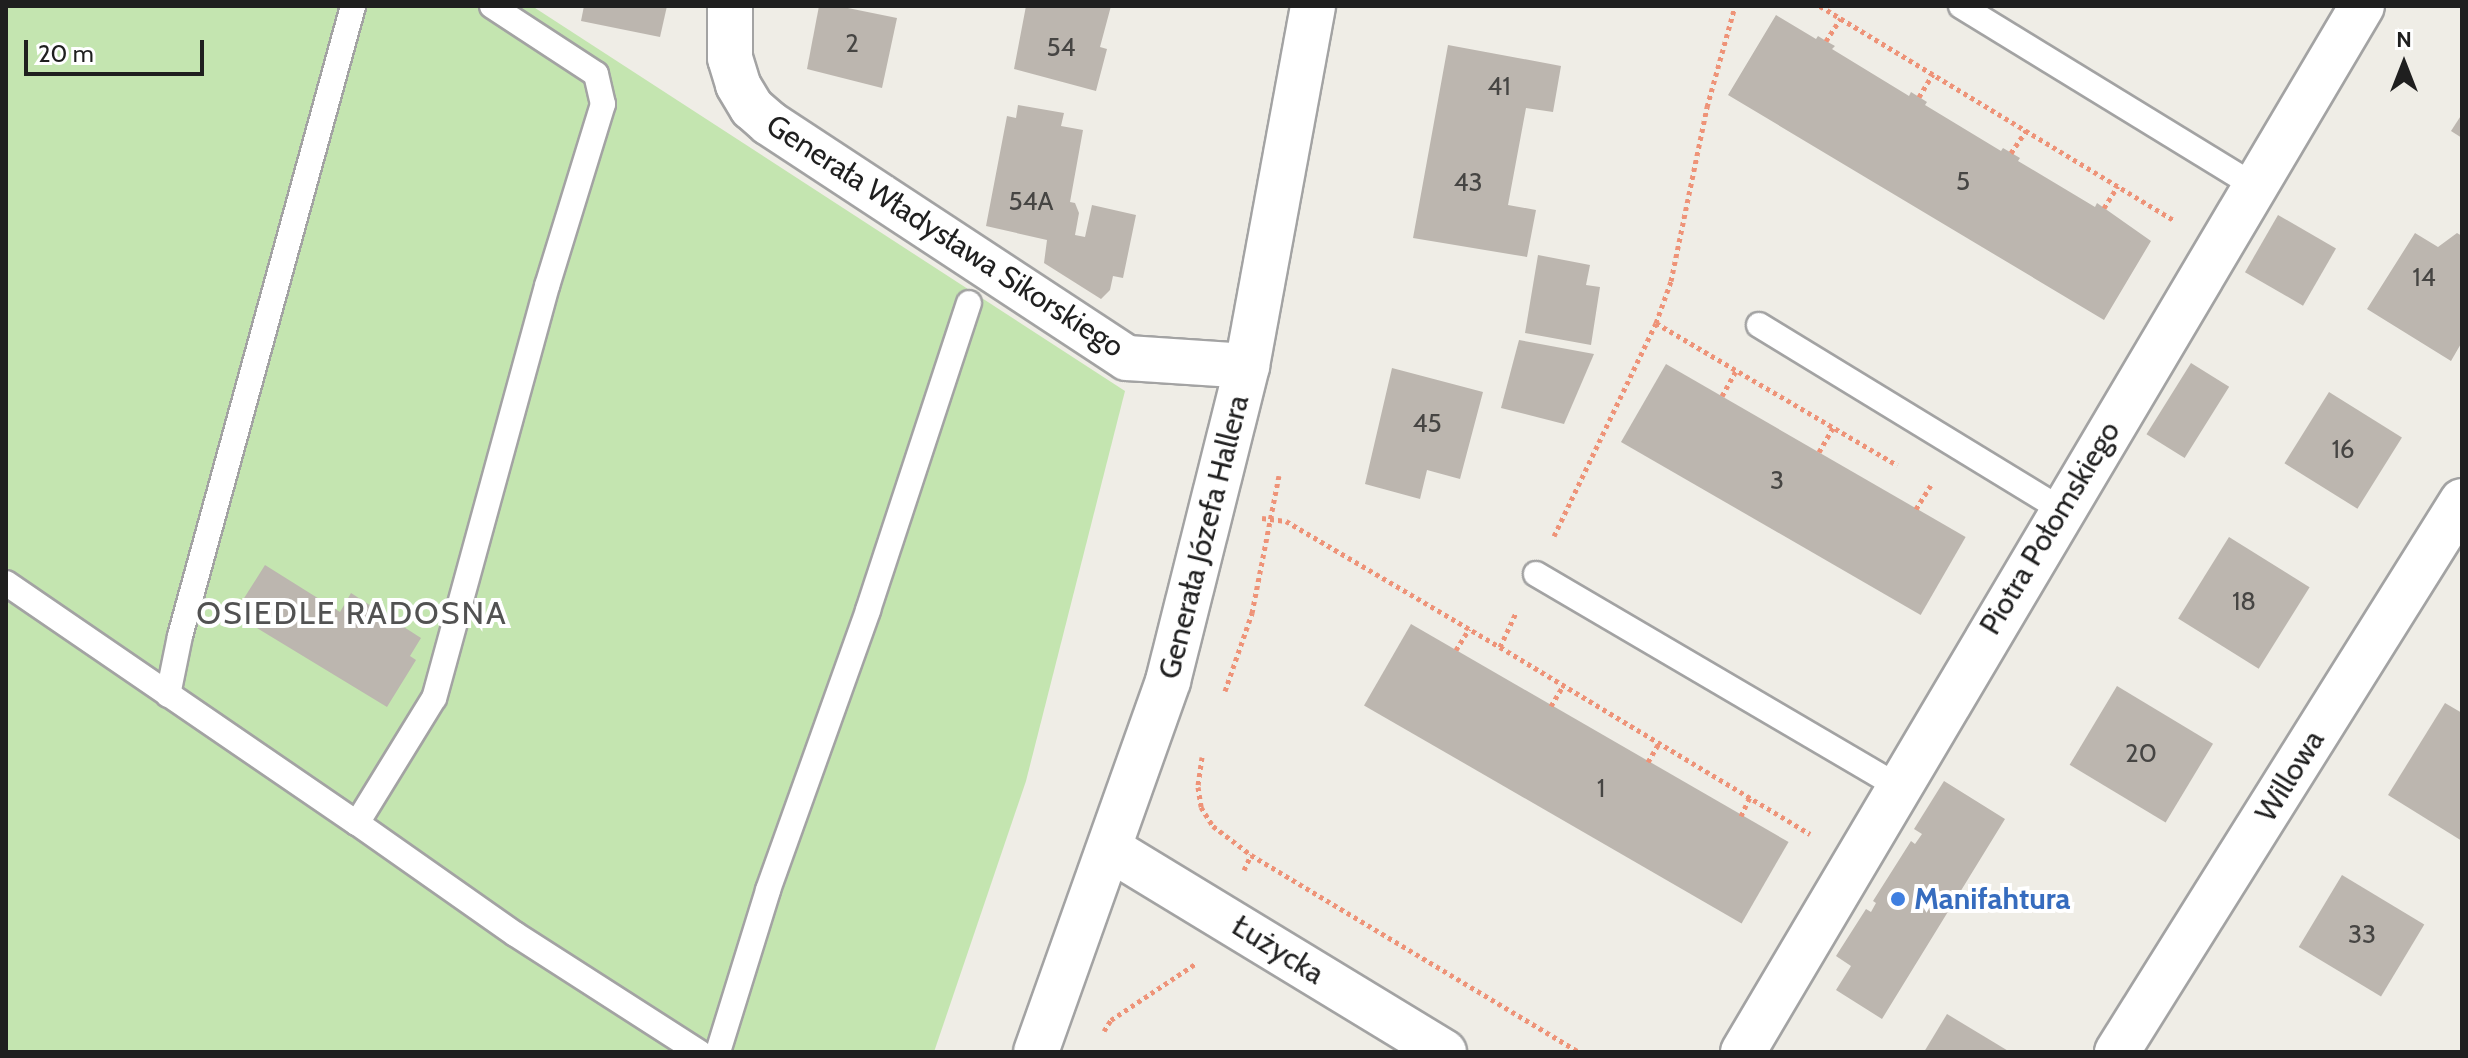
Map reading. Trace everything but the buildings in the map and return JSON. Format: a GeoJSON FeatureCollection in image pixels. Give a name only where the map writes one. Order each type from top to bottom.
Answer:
{"type":"FeatureCollection","features":[{"type":"Feature","properties":{"kind":"street","name":"Generała Władysława Sikorskiego"},"geometry":{"type":"LineString","coordinates":[[730,6],[730,58],[738,85],[752,108],[769,123],[1127,358],[1247,366]]}},
{"type":"Feature","properties":{"kind":"street","name":"Generała Józefa Hallera"},"geometry":{"type":"LineString","coordinates":[[1036,1052],[1168,681],[1247,366],[1313,6]]}},
{"type":"Feature","properties":{"kind":"street","name":"Piotra Połomskiego"},"geometry":{"type":"LineString","coordinates":[[1743,1052],[2061,509],[2362,6]]}},
{"type":"Feature","properties":{"kind":"street","name":"Willowa"},"geometry":{"type":"LineString","coordinates":[[2117,1052],[2462,501]]}},
{"type":"Feature","properties":{"kind":"street","name":"Łużycka"},"geometry":{"type":"LineString","coordinates":[[1110,849],[1444,1052]]}},
{"type":"Feature","properties":{"kind":"lane"},"geometry":{"type":"LineString","coordinates":[[168,695],[184,620],[353,6]]}},
{"type":"Feature","properties":{"kind":"lane"},"geometry":{"type":"LineString","coordinates":[[357,823],[434,698],[547,286],[603,104],[596,74],[492,6]]}},
{"type":"Feature","properties":{"kind":"lane"},"geometry":{"type":"LineString","coordinates":[[1961,6],[2253,185]]}},
{"type":"Feature","properties":{"kind":"lane"},"geometry":{"type":"LineString","coordinates":[[718,1052],[768,890],[868,610],[969,303]]}},
{"type":"Feature","properties":{"kind":"lane"},"geometry":{"type":"LineString","coordinates":[[1759,325],[2061,509]]}},
{"type":"Feature","properties":{"kind":"lane"},"geometry":{"type":"LineString","coordinates":[[1536,574],[1898,786]]}},
{"type":"Feature","properties":{"kind":"lane"},"geometry":{"type":"LineString","coordinates":[[6,583],[515,934],[699,1052]]}},
{"type":"Feature","properties":{"kind":"path"},"geometry":{"type":"LineString","coordinates":[[1500,647],[1656,323],[1671,281],[1707,107],[1735,6]]}},
{"type":"Feature","properties":{"kind":"path"},"geometry":{"type":"LineString","coordinates":[[1820,6],[2176,221],[2181,235]]}},
{"type":"Feature","properties":{"kind":"path"},"geometry":{"type":"LineString","coordinates":[[1826,41],[1841,18]]}},
{"type":"Feature","properties":{"kind":"path"},"geometry":{"type":"LineString","coordinates":[[1919,97],[1933,74]]}},
{"type":"Feature","properties":{"kind":"path"},"geometry":{"type":"LineString","coordinates":[[2011,153],[2026,131]]}},
{"type":"Feature","properties":{"kind":"path"},"geometry":{"type":"LineString","coordinates":[[2104,208],[2118,186]]}},
{"type":"Feature","properties":{"kind":"path"},"geometry":{"type":"LineString","coordinates":[[1656,323],[1906,471]]}},
{"type":"Feature","properties":{"kind":"path"},"geometry":{"type":"LineString","coordinates":[[1722,396],[1736,371]]}},
{"type":"Feature","properties":{"kind":"path"},"geometry":{"type":"LineString","coordinates":[[1819,452],[1833,428]]}},
{"type":"Feature","properties":{"kind":"path"},"geometry":{"type":"LineString","coordinates":[[1918,478],[1942,492]]}},
{"type":"Feature","properties":{"kind":"path"},"geometry":{"type":"LineString","coordinates":[[1916,509],[1931,485]]}},
{"type":"Feature","properties":{"kind":"path"},"geometry":{"type":"LineString","coordinates":[[1210,512],[1286,521],[1750,797],[1810,834],[1816,843]]}},
{"type":"Feature","properties":{"kind":"path"},"geometry":{"type":"LineString","coordinates":[[1456,650],[1469,629]]}},
{"type":"Feature","properties":{"kind":"path"},"geometry":{"type":"LineString","coordinates":[[1551,706],[1563,686]]}},
{"type":"Feature","properties":{"kind":"path"},"geometry":{"type":"LineString","coordinates":[[1648,762],[1659,743]]}},
{"type":"Feature","properties":{"kind":"path"},"geometry":{"type":"LineString","coordinates":[[1741,816],[1750,797]]}},
{"type":"Feature","properties":{"kind":"green space"},"geometry":{"type":"Polygon","coordinates":[[[6,6],[532,6],[1125,391],[1026,781],[934,1052],[6,1052],[6,6]]]}},
{"type":"Feature","properties":{"kind":"place","name":"Manifahtura"},"geometry":{"type":"Point","coordinates":[1898,899]}},
{"type":"Feature","properties":{"kind":"district","name":"OSIEDLE RADOSNA"},"geometry":{"type":"Point","coordinates":[352,613]}}]}
